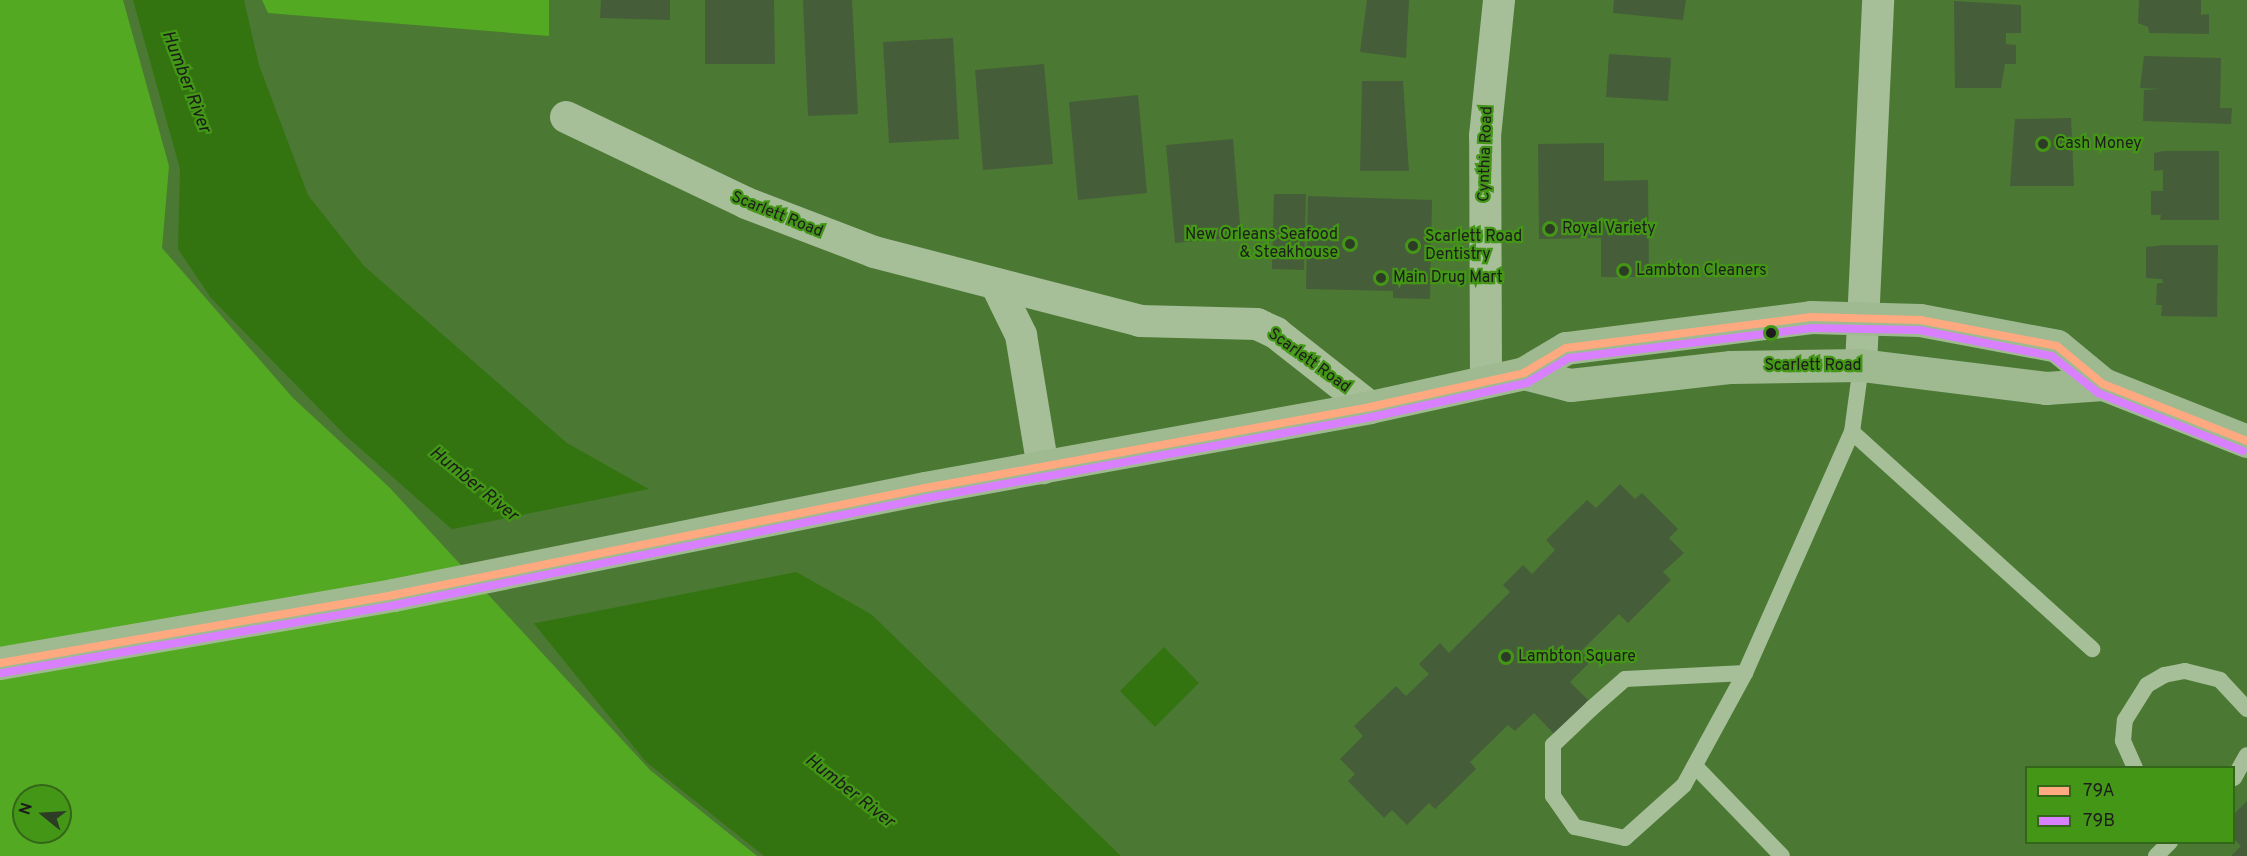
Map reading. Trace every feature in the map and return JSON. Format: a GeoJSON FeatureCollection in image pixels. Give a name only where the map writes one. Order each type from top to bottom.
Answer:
{"type":"FeatureCollection","features":[{"type":"Feature","properties":{"kind":"main road","name":"Scarlett Road"},"geometry":{"type":"LineString","coordinates":[[0,663],[393,595],[925,488],[1370,407],[1524,373],[1566,348],[1810,317],[1864,315],[1989,329],[2057,346],[2103,384],[2247,441]]}},
{"type":"Feature","properties":{"kind":"main road","name":"Scarlett Road"},"geometry":{"type":"LineString","coordinates":[[1524,373],[1570,385],[1731,367],[1861,365],[2046,388],[2103,384]]}},
{"type":"Feature","properties":{"kind":"street","name":"Cynthia Road"},"geometry":{"type":"LineString","coordinates":[[1486,381],[1485,136],[1499,0]]}},
{"type":"Feature","properties":{"kind":"street"},"geometry":{"type":"LineString","coordinates":[[1861,365],[1878,0]]}},
{"type":"Feature","properties":{"kind":"street","name":"Scarlett Road"},"geometry":{"type":"LineString","coordinates":[[566,117],[820,233],[997,286],[1149,322],[1257,324],[1276,333],[1370,407]]}},
{"type":"Feature","properties":{"kind":"street"},"geometry":{"type":"LineString","coordinates":[[997,286],[1021,335],[1043,468]]}},
{"type":"Feature","properties":{"kind":"lane"},"geometry":{"type":"LineString","coordinates":[[1745,673],[1625,679],[1553,745],[1553,796],[1575,827],[1624,838],[1684,785],[1745,673],[1852,432],[1861,365]]}},
{"type":"Feature","properties":{"kind":"lane"},"geometry":{"type":"LineString","coordinates":[[1852,432],[2092,649]]}},
{"type":"Feature","properties":{"kind":"lane"},"geometry":{"type":"LineString","coordinates":[[2134,766],[2122,741],[2125,720],[2147,685],[2164,675],[2185,671],[2220,680],[2247,709]]}},
{"type":"Feature","properties":{"kind":"lane"},"geometry":{"type":"LineString","coordinates":[[2235,776],[2247,755]]}},
{"type":"Feature","properties":{"kind":"lane"},"geometry":{"type":"LineString","coordinates":[[1695,766],[1782,856]]}},
{"type":"Feature","properties":{"kind":"lane"},"geometry":{"type":"LineString","coordinates":[[2156,856],[2169,844]]}},
{"type":"Feature","properties":{"kind":"shaded area"},"geometry":{"type":"Polygon","coordinates":[[[0,0],[123,0],[169,166],[162,248],[293,398],[389,487],[650,770],[757,856],[0,856],[0,0]]]}},
{"type":"Feature","properties":{"kind":"shaded area"},"geometry":{"type":"Polygon","coordinates":[[[262,0],[549,0],[549,36],[268,13],[262,0]]]}},
{"type":"Feature","properties":{"kind":"water","name":"Humber River"},"geometry":{"type":"Polygon","coordinates":[[[133,0],[244,0],[259,65],[308,195],[364,266],[567,443],[871,614],[1121,856],[764,856],[646,762],[472,547],[345,435],[211,298],[178,249],[180,169],[133,0]]]}},
{"type":"Feature","properties":{"kind":"water"},"geometry":{"type":"Polygon","coordinates":[[[1164,647],[1199,683],[1155,727],[1120,691],[1164,647]]]}},
{"type":"Feature","properties":{"kind":"pier"},"geometry":{"type":"Polygon","coordinates":[[[654,488],[801,571],[531,624],[470,549],[448,530],[654,488]]]}},
{"type":"Feature","properties":{"kind":"building"},"geometry":{"type":"Polygon","coordinates":[[[601,0],[670,0],[670,20],[600,18],[601,0]]]}},
{"type":"Feature","properties":{"kind":"building"},"geometry":{"type":"Polygon","coordinates":[[[705,0],[774,0],[775,64],[705,64],[705,0]]]}},
{"type":"Feature","properties":{"kind":"building"},"geometry":{"type":"Polygon","coordinates":[[[803,0],[852,0],[858,114],[808,116],[803,0]]]}},
{"type":"Feature","properties":{"kind":"building"},"geometry":{"type":"Polygon","coordinates":[[[1367,0],[1409,0],[1406,58],[1360,52],[1367,0]]]}},
{"type":"Feature","properties":{"kind":"building"},"geometry":{"type":"Polygon","coordinates":[[[1614,0],[1686,0],[1683,20],[1613,13],[1614,0]]]}},
{"type":"Feature","properties":{"kind":"building"},"geometry":{"type":"Polygon","coordinates":[[[2139,0],[2201,0],[2201,15],[2209,14],[2209,34],[2149,33],[2148,27],[2138,23],[2139,0]]]}},
{"type":"Feature","properties":{"kind":"building"},"geometry":{"type":"Polygon","coordinates":[[[1954,1],[2021,5],[2021,33],[2006,33],[2006,44],[2016,45],[2016,64],[2005,64],[2001,88],[1955,88],[1954,1]]]}},
{"type":"Feature","properties":{"kind":"building"},"geometry":{"type":"Polygon","coordinates":[[[953,38],[959,139],[889,143],[883,42],[953,38]]]}},
{"type":"Feature","properties":{"kind":"building"},"geometry":{"type":"Polygon","coordinates":[[[1609,54],[1671,58],[1668,101],[1606,97],[1609,54]]]}},
{"type":"Feature","properties":{"kind":"building"},"geometry":{"type":"Polygon","coordinates":[[[2144,56],[2221,58],[2220,108],[2232,108],[2231,124],[2143,121],[2144,90],[2162,89],[2140,88],[2144,56]]]}},
{"type":"Feature","properties":{"kind":"building"},"geometry":{"type":"Polygon","coordinates":[[[1044,64],[1053,164],[983,170],[975,70],[1044,64]]]}},
{"type":"Feature","properties":{"kind":"building"},"geometry":{"type":"Polygon","coordinates":[[[1362,81],[1403,81],[1409,171],[1360,171],[1362,81]]]}},
{"type":"Feature","properties":{"kind":"building"},"geometry":{"type":"Polygon","coordinates":[[[1138,95],[1147,193],[1078,200],[1069,102],[1138,95]]]}},
{"type":"Feature","properties":{"kind":"building","name":"Cash Money"},"geometry":{"type":"Polygon","coordinates":[[[2071,118],[2074,186],[2010,186],[2015,119],[2071,118]]]}},
{"type":"Feature","properties":{"kind":"building"},"geometry":{"type":"Polygon","coordinates":[[[1233,139],[1241,237],[1175,243],[1166,145],[1233,139]]]}},
{"type":"Feature","properties":{"kind":"building"},"geometry":{"type":"Polygon","coordinates":[[[1604,143],[1604,181],[1648,180],[1649,277],[1601,277],[1601,238],[1539,239],[1538,144],[1604,143]]]}},
{"type":"Feature","properties":{"kind":"building"},"geometry":{"type":"Polygon","coordinates":[[[2219,151],[2219,220],[2160,220],[2161,215],[2151,215],[2151,191],[2163,191],[2163,170],[2154,171],[2154,153],[2219,151]]]}},
{"type":"Feature","properties":{"kind":"building"},"geometry":{"type":"Polygon","coordinates":[[[1274,194],[1306,194],[1304,270],[1272,269],[1274,194]]]}},
{"type":"Feature","properties":{"kind":"building"},"geometry":{"type":"Polygon","coordinates":[[[1308,196],[1432,200],[1430,299],[1393,298],[1393,291],[1306,289],[1308,196]]]}},
{"type":"Feature","properties":{"kind":"building"},"geometry":{"type":"Polygon","coordinates":[[[2218,245],[2217,317],[2161,316],[2162,305],[2156,305],[2157,283],[2163,283],[2162,279],[2146,278],[2146,247],[2218,245]]]}},
{"type":"Feature","properties":{"kind":"building","name":"Lambton Square"},"geometry":{"type":"Polygon","coordinates":[[[1620,484],[1635,499],[1642,493],[1678,529],[1669,538],[1684,553],[1663,572],[1671,580],[1628,623],[1619,614],[1581,651],[1591,661],[1570,682],[1591,703],[1557,737],[1534,713],[1515,731],[1508,725],[1470,762],[1476,769],[1435,809],[1429,803],[1407,825],[1392,810],[1384,818],[1348,781],[1355,774],[1340,759],[1363,736],[1354,726],[1396,686],[1406,696],[1429,674],[1419,664],[1440,643],[1449,653],[1510,592],[1503,585],[1523,565],[1532,574],[1555,550],[1546,540],[1587,500],[1596,508],[1620,484]]]}},
{"type":"Feature","properties":{"kind":"building"},"geometry":{"type":"Polygon","coordinates":[[[2247,801],[2247,856],[2231,856],[2241,846],[2235,840],[2235,813],[2247,801]]]}},
{"type":"Feature","properties":{"kind":"transit line","name":"79A"},"geometry":{"type":"LineString","coordinates":[[0,663],[393,595],[925,488],[1370,407],[1524,373],[1566,348],[1811,317],[1920,320],[2057,346],[2103,384],[2247,441]]}},
{"type":"Feature","properties":{"kind":"transit line","name":"79B"},"geometry":{"type":"LineString","coordinates":[[2,673],[395,605],[927,498],[1372,417],[1527,383],[1569,358],[1812,328],[1919,330],[2052,356],[2098,393],[2243,451]]}},
{"type":"Feature","properties":{"kind":"place","name":"Cash Money"},"geometry":{"type":"Point","coordinates":[2043,144]}},
{"type":"Feature","properties":{"kind":"place","name":"Royal Variety"},"geometry":{"type":"Point","coordinates":[1550,229]}},
{"type":"Feature","properties":{"kind":"place","name":"New Orleans Seafood & Steakhouse"},"geometry":{"type":"Point","coordinates":[1350,244]}},
{"type":"Feature","properties":{"kind":"place","name":"Scarlett Road Dentistry"},"geometry":{"type":"Point","coordinates":[1413,246]}},
{"type":"Feature","properties":{"kind":"place","name":"Lambton Cleaners"},"geometry":{"type":"Point","coordinates":[1624,271]}},
{"type":"Feature","properties":{"kind":"place","name":"Main Drug Mart"},"geometry":{"type":"Point","coordinates":[1381,278]}},
{"type":"Feature","properties":{"kind":"place","name":"Lambton Square"},"geometry":{"type":"Point","coordinates":[1506,657]}}]}
